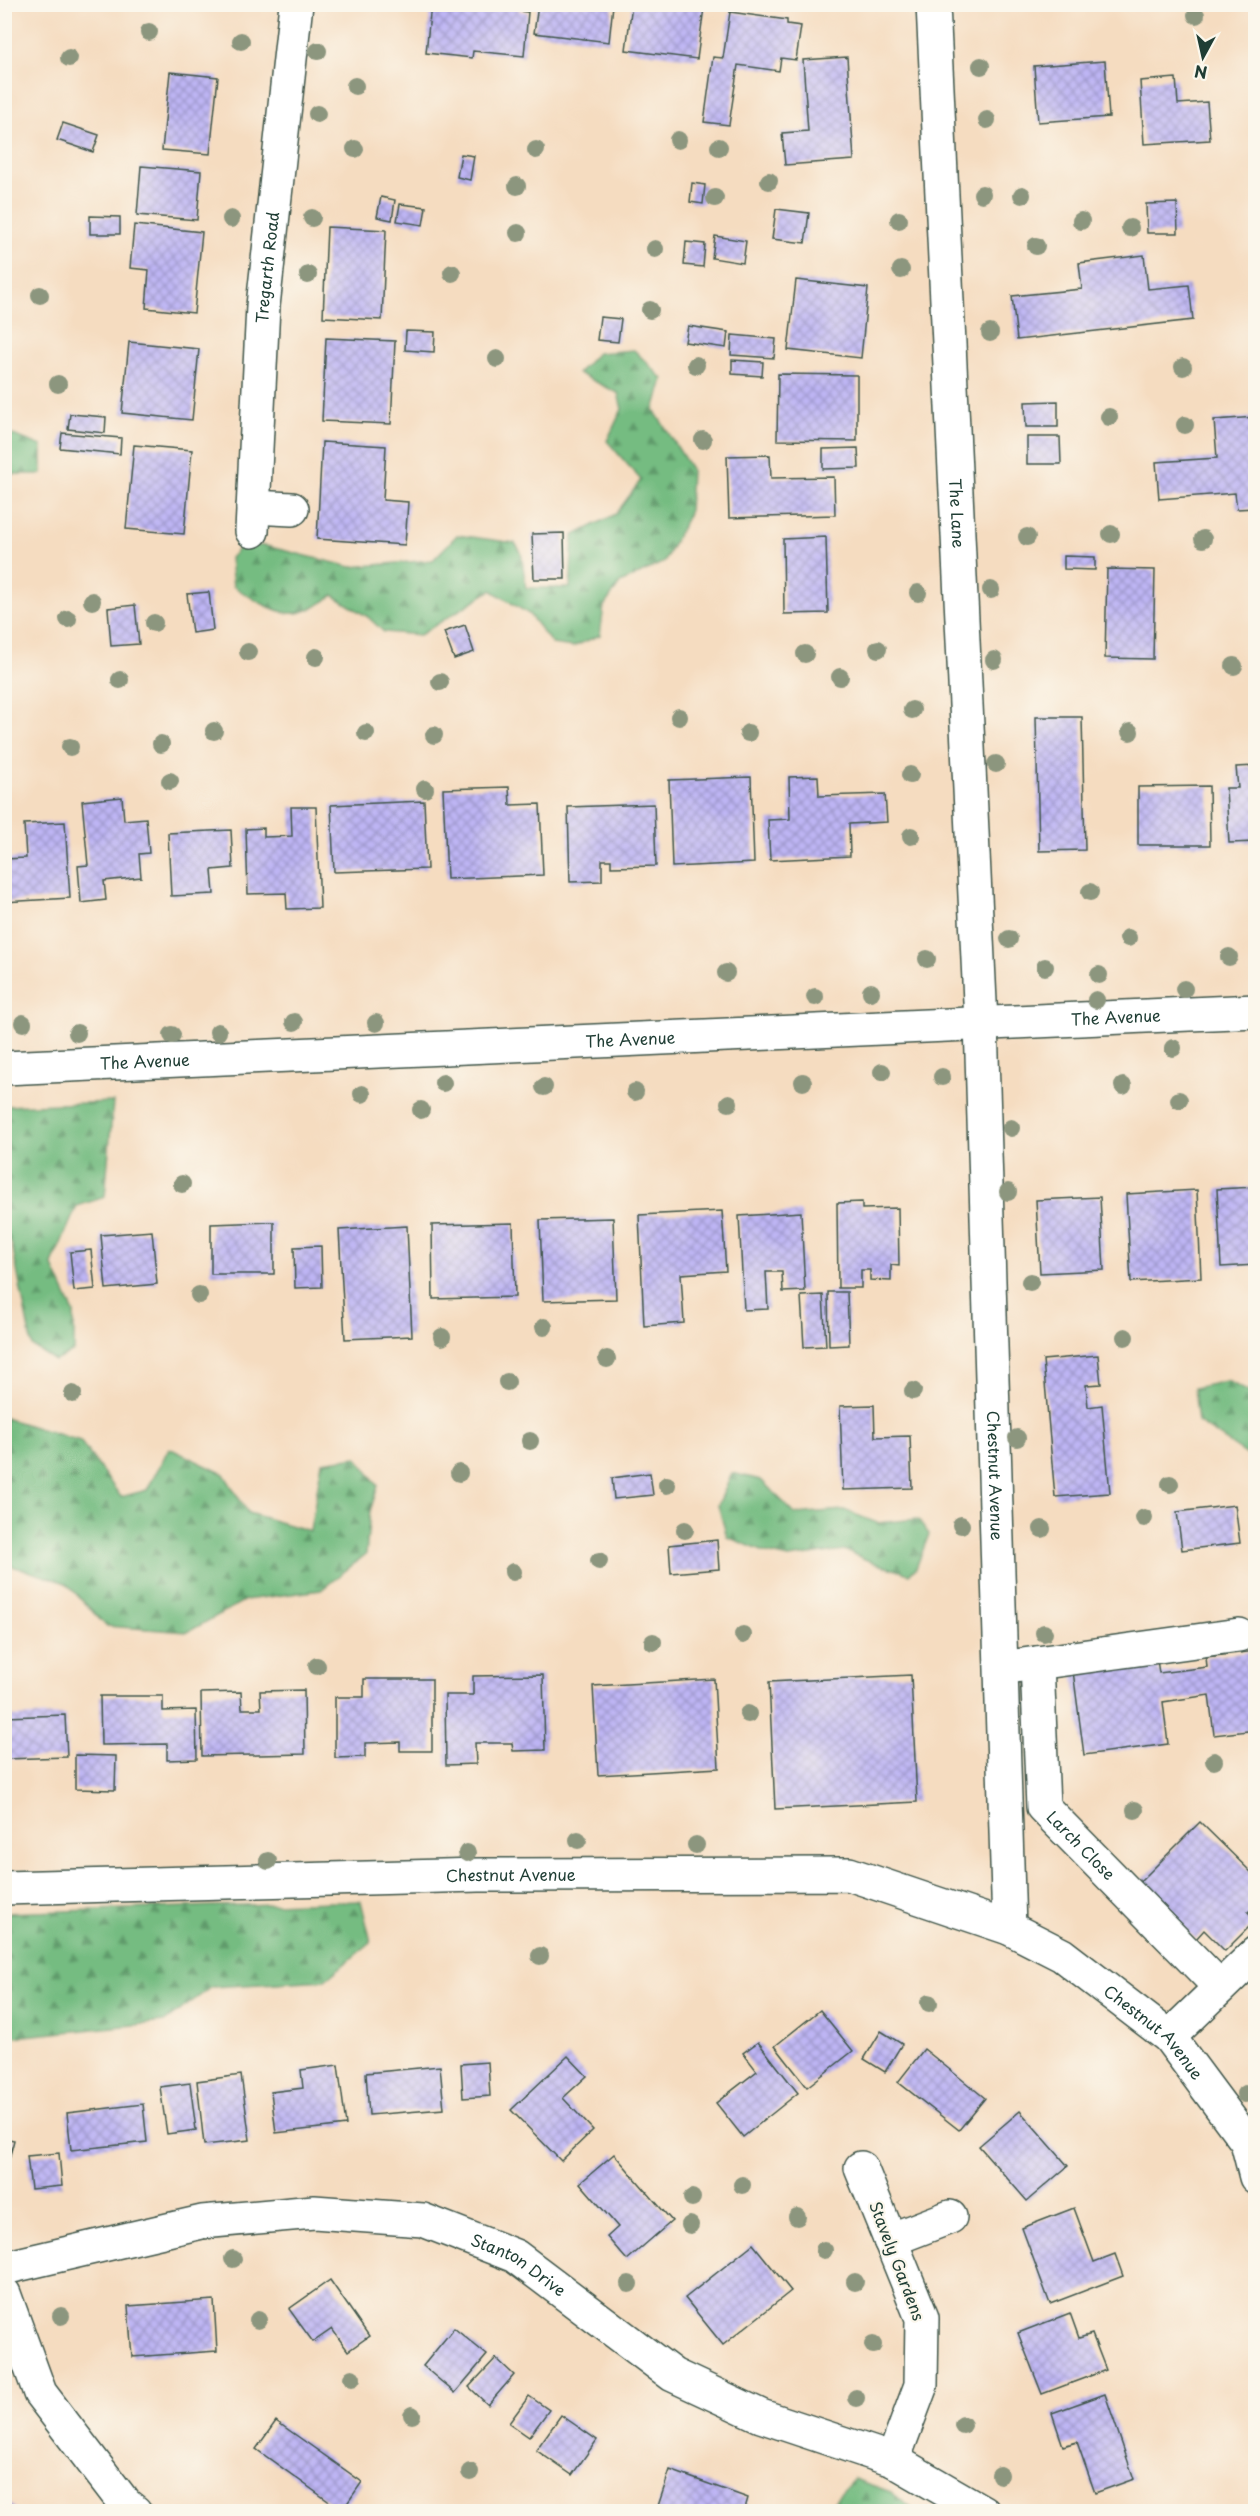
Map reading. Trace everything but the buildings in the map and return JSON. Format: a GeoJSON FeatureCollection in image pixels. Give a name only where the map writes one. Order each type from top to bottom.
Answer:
{"type":"FeatureCollection","features":[{"type":"Feature","properties":{"kind":"street","name":"Tregarth Road"},"geometry":{"type":"LineString","coordinates":[[292,509],[253,519],[263,306],[296,4]]}},
{"type":"Feature","properties":{"kind":"street","name":"The Lane"},"geometry":{"type":"LineString","coordinates":[[933,4],[981,1023]]}},
{"type":"Feature","properties":{"kind":"street","name":"The Avenue"},"geometry":{"type":"LineString","coordinates":[[4,1068],[1256,1011]]}},
{"type":"Feature","properties":{"kind":"street","name":"Chestnut Avenue"},"geometry":{"type":"LineString","coordinates":[[981,1023],[1009,1928]]}},
{"type":"Feature","properties":{"kind":"street"},"geometry":{"type":"LineString","coordinates":[[1002,1668],[1239,1635]]}},
{"type":"Feature","properties":{"kind":"street","name":"Larch Close"},"geometry":{"type":"LineString","coordinates":[[1037,1663],[1043,1807],[1220,1987]]}},
{"type":"Feature","properties":{"kind":"street","name":"Chestnut Avenue"},"geometry":{"type":"LineString","coordinates":[[4,1888],[479,1875],[849,1874],[1009,1928],[1062,1955],[1169,2037],[1247,2142],[1256,2177]]}},
{"type":"Feature","properties":{"kind":"street"},"geometry":{"type":"LineString","coordinates":[[1169,2037],[1256,1953]]}},
{"type":"Feature","properties":{"kind":"street","name":"Stavely Gardens"},"geometry":{"type":"LineString","coordinates":[[861,2168],[922,2318],[921,2385],[893,2460]]}},
{"type":"Feature","properties":{"kind":"street","name":"Stanton Drive"},"geometry":{"type":"LineString","coordinates":[[4,2268],[202,2223],[314,2212],[423,2220],[515,2256],[673,2375],[761,2416],[893,2460],[983,2511]]}},
{"type":"Feature","properties":{"kind":"street"},"geometry":{"type":"LineString","coordinates":[[890,2240],[950,2217]]}},
{"type":"Feature","properties":{"kind":"street"},"geometry":{"type":"LineString","coordinates":[[4,2294],[40,2393],[124,2504],[135,2511]]}},
{"type":"Feature","properties":{"kind":"green space"},"geometry":{"type":"Polygon","coordinates":[[[634,350],[663,379],[654,410],[691,469],[689,513],[664,562],[620,583],[604,606],[600,635],[573,647],[552,644],[529,614],[491,590],[420,635],[384,632],[368,617],[333,595],[312,608],[289,613],[267,606],[233,586],[230,558],[243,544],[266,546],[351,567],[433,560],[457,535],[515,543],[521,552],[526,588],[570,588],[573,536],[616,514],[641,480],[607,441],[622,409],[618,393],[578,373],[597,353],[634,350]]]}},
{"type":"Feature","properties":{"kind":"green space"},"geometry":{"type":"Polygon","coordinates":[[[5,432],[42,446],[42,474],[12,474],[5,484],[5,432]]]}},
{"type":"Feature","properties":{"kind":"green space"},"geometry":{"type":"Polygon","coordinates":[[[113,1102],[105,1197],[77,1206],[52,1264],[74,1313],[74,1351],[55,1361],[32,1346],[12,1245],[5,1232],[5,1106],[113,1102]]]}},
{"type":"Feature","properties":{"kind":"green space"},"geometry":{"type":"Polygon","coordinates":[[[1227,1381],[1255,1395],[1255,1460],[1198,1422],[1194,1388],[1227,1381]]]}},
{"type":"Feature","properties":{"kind":"green space"},"geometry":{"type":"Polygon","coordinates":[[[5,1418],[80,1441],[121,1497],[147,1490],[169,1448],[224,1474],[248,1513],[310,1531],[322,1462],[357,1457],[378,1486],[370,1511],[366,1554],[321,1590],[245,1600],[188,1632],[106,1626],[66,1583],[9,1565],[5,1569],[5,1418]]]}},
{"type":"Feature","properties":{"kind":"green space"},"geometry":{"type":"Polygon","coordinates":[[[732,1473],[761,1480],[795,1514],[844,1510],[877,1523],[918,1519],[929,1534],[916,1568],[909,1574],[874,1563],[844,1550],[789,1558],[767,1553],[727,1537],[718,1505],[732,1473]]]}},
{"type":"Feature","properties":{"kind":"green space"},"geometry":{"type":"Polygon","coordinates":[[[361,1901],[371,1942],[325,1980],[212,1987],[164,2022],[5,2038],[5,1913],[361,1901]]]}},
{"type":"Feature","properties":{"kind":"green space"},"geometry":{"type":"Polygon","coordinates":[[[854,2479],[891,2492],[915,2511],[824,2511],[854,2479]]]}}]}
